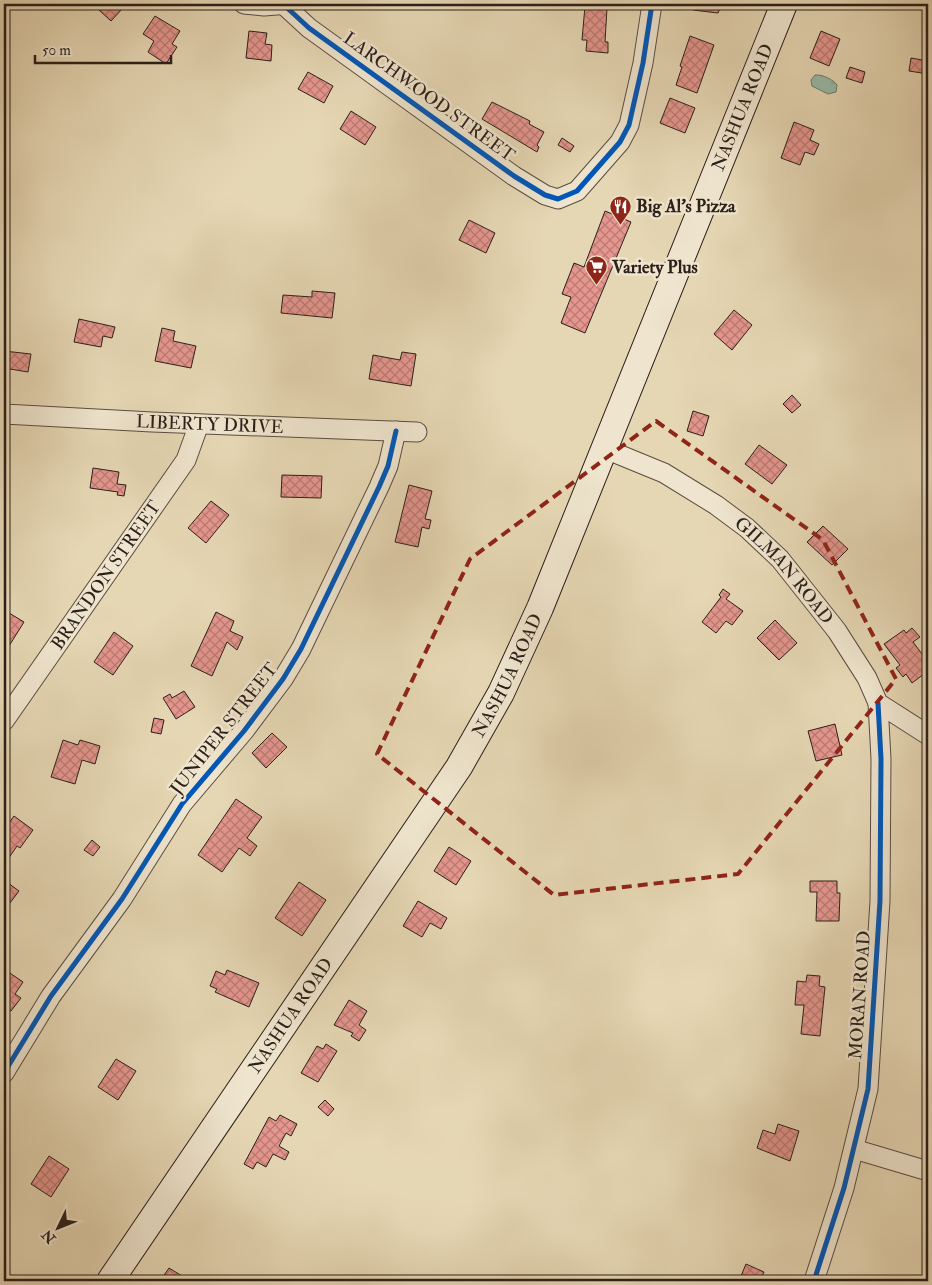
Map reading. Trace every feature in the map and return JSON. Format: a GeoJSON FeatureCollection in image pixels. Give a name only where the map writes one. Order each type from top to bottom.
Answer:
{"type":"FeatureCollection","features":[{"type":"Feature","properties":{"kind":"main road","name":"NASHUA ROAD"},"geometry":{"type":"LineString","coordinates":[[110,1281],[436,804],[502,693],[533,624],[784,4]]}},
{"type":"Feature","properties":{"kind":"street","name":"LARCHWOOD STREET"},"geometry":{"type":"LineString","coordinates":[[244,4],[264,6],[286,4],[309,28],[514,176],[551,198],[564,197],[577,191],[620,142],[629,125],[643,63],[652,4]]}},
{"type":"Feature","properties":{"kind":"street","name":"LIBERTY DRIVE"},"geometry":{"type":"LineString","coordinates":[[4,414],[417,432]]}},
{"type":"Feature","properties":{"kind":"street","name":"BRANDON STREET"},"geometry":{"type":"LineString","coordinates":[[4,721],[182,466],[194,443],[199,424]]}},
{"type":"Feature","properties":{"kind":"street","name":"JUNIPER STREET"},"geometry":{"type":"LineString","coordinates":[[4,1073],[51,996],[122,900],[182,804],[244,731],[283,678],[301,649],[379,487],[390,458],[396,431]]}},
{"type":"Feature","properties":{"kind":"street","name":"GILMAN ROAD"},"geometry":{"type":"LineString","coordinates":[[603,448],[664,473],[716,505],[747,528],[780,559],[837,631],[867,678],[878,703]]}},
{"type":"Feature","properties":{"kind":"street"},"geometry":{"type":"LineString","coordinates":[[878,703],[928,735]]}},
{"type":"Feature","properties":{"kind":"street","name":"MORAN ROAD"},"geometry":{"type":"LineString","coordinates":[[814,1281],[854,1149],[868,1090],[880,901],[878,703]]}},
{"type":"Feature","properties":{"kind":"street"},"geometry":{"type":"LineString","coordinates":[[854,1149],[928,1171]]}},
{"type":"Feature","properties":{"kind":"highlighted area"},"geometry":{"type":"Polygon","coordinates":[[[656,421],[823,540],[896,679],[738,874],[554,895],[377,754],[470,559],[656,421]]]}},
{"type":"Feature","properties":{"kind":"water"},"geometry":{"type":"Polygon","coordinates":[[[815,75],[824,76],[833,81],[837,85],[836,92],[828,94],[812,86],[811,80],[815,75]]]}},
{"type":"Feature","properties":{"kind":"building"},"geometry":{"type":"Polygon","coordinates":[[[105,4],[116,4],[122,9],[111,21],[99,10],[105,4]]]}},
{"type":"Feature","properties":{"kind":"building"},"geometry":{"type":"Polygon","coordinates":[[[694,4],[722,4],[718,13],[693,10],[694,4]]]}},
{"type":"Feature","properties":{"kind":"building"},"geometry":{"type":"Polygon","coordinates":[[[585,6],[607,8],[605,42],[608,42],[608,53],[586,51],[587,40],[582,40],[585,6]]]}},
{"type":"Feature","properties":{"kind":"building"},"geometry":{"type":"Polygon","coordinates":[[[155,16],[180,31],[172,44],[177,47],[166,64],[148,52],[154,41],[143,34],[155,16]]]}},
{"type":"Feature","properties":{"kind":"building"},"geometry":{"type":"Polygon","coordinates":[[[249,31],[267,33],[265,44],[272,45],[271,61],[246,58],[249,31]]]}},
{"type":"Feature","properties":{"kind":"building"},"geometry":{"type":"Polygon","coordinates":[[[821,31],[840,39],[829,66],[810,58],[821,31]]]}},
{"type":"Feature","properties":{"kind":"building"},"geometry":{"type":"Polygon","coordinates":[[[690,36],[714,45],[697,93],[676,85],[690,36]]]}},
{"type":"Feature","properties":{"kind":"building"},"geometry":{"type":"Polygon","coordinates":[[[911,58],[928,61],[928,74],[909,71],[911,58]]]}},
{"type":"Feature","properties":{"kind":"building"},"geometry":{"type":"Polygon","coordinates":[[[850,67],[865,72],[862,83],[846,78],[850,67]]]}},
{"type":"Feature","properties":{"kind":"building"},"geometry":{"type":"Polygon","coordinates":[[[308,72],[333,86],[324,103],[298,89],[308,72]]]}},
{"type":"Feature","properties":{"kind":"building"},"geometry":{"type":"Polygon","coordinates":[[[670,98],[695,108],[685,133],[660,123],[670,98]]]}},
{"type":"Feature","properties":{"kind":"building"},"geometry":{"type":"Polygon","coordinates":[[[492,102],[530,121],[529,124],[544,132],[537,145],[539,147],[537,152],[482,119],[492,102]]]}},
{"type":"Feature","properties":{"kind":"building"},"geometry":{"type":"Polygon","coordinates":[[[351,111],[376,127],[365,145],[340,129],[351,111]]]}},
{"type":"Feature","properties":{"kind":"building"},"geometry":{"type":"Polygon","coordinates":[[[794,122],[814,130],[810,140],[819,144],[814,155],[805,152],[800,165],[781,158],[794,122]]]}},
{"type":"Feature","properties":{"kind":"building"},"geometry":{"type":"Polygon","coordinates":[[[562,138],[574,146],[570,152],[558,145],[562,138]]]}},
{"type":"Feature","properties":{"kind":"building"},"geometry":{"type":"Polygon","coordinates":[[[605,211],[631,222],[585,333],[561,323],[571,297],[562,294],[574,263],[584,267],[605,211]]]}},
{"type":"Feature","properties":{"kind":"building"},"geometry":{"type":"Polygon","coordinates":[[[469,220],[495,233],[486,253],[459,240],[469,220]]]}},
{"type":"Feature","properties":{"kind":"building"},"geometry":{"type":"Polygon","coordinates":[[[312,291],[335,293],[332,318],[281,313],[283,295],[312,297],[312,291]]]}},
{"type":"Feature","properties":{"kind":"building"},"geometry":{"type":"Polygon","coordinates":[[[734,310],[752,325],[732,350],[714,334],[734,310]]]}},
{"type":"Feature","properties":{"kind":"building"},"geometry":{"type":"Polygon","coordinates":[[[79,319],[115,327],[112,338],[103,336],[101,347],[74,342],[79,319]]]}},
{"type":"Feature","properties":{"kind":"building"},"geometry":{"type":"Polygon","coordinates":[[[162,328],[175,331],[173,341],[196,346],[191,368],[155,361],[162,328]]]}},
{"type":"Feature","properties":{"kind":"building"},"geometry":{"type":"Polygon","coordinates":[[[4,351],[31,354],[28,372],[4,368],[4,351]]]}},
{"type":"Feature","properties":{"kind":"building"},"geometry":{"type":"Polygon","coordinates":[[[402,352],[416,354],[411,386],[369,379],[373,355],[400,360],[402,352]]]}},
{"type":"Feature","properties":{"kind":"building"},"geometry":{"type":"Polygon","coordinates":[[[792,395],[801,405],[792,413],[783,404],[792,395]]]}},
{"type":"Feature","properties":{"kind":"building"},"geometry":{"type":"Polygon","coordinates":[[[693,411],[709,416],[703,436],[687,431],[693,411]]]}},
{"type":"Feature","properties":{"kind":"building"},"geometry":{"type":"Polygon","coordinates":[[[759,445],[787,465],[772,484],[745,464],[759,445]]]}},
{"type":"Feature","properties":{"kind":"building"},"geometry":{"type":"Polygon","coordinates":[[[93,468],[119,472],[117,484],[126,485],[124,496],[117,495],[118,492],[90,488],[93,468]]]}},
{"type":"Feature","properties":{"kind":"building"},"geometry":{"type":"Polygon","coordinates":[[[282,475],[322,476],[321,498],[281,497],[282,475]]]}},
{"type":"Feature","properties":{"kind":"building"},"geometry":{"type":"Polygon","coordinates":[[[409,485],[432,491],[425,519],[431,520],[429,529],[422,527],[418,547],[395,542],[409,485]]]}},
{"type":"Feature","properties":{"kind":"building"},"geometry":{"type":"Polygon","coordinates":[[[211,501],[229,515],[206,543],[188,528],[211,501]]]}},
{"type":"Feature","properties":{"kind":"building"},"geometry":{"type":"Polygon","coordinates":[[[823,526],[848,549],[832,565],[807,542],[823,526]]]}},
{"type":"Feature","properties":{"kind":"building"},"geometry":{"type":"Polygon","coordinates":[[[723,589],[730,594],[726,599],[743,611],[732,625],[726,621],[716,633],[702,622],[721,597],[719,595],[723,589]]]}},
{"type":"Feature","properties":{"kind":"building"},"geometry":{"type":"Polygon","coordinates":[[[4,610],[24,622],[4,654],[4,610]]]}},
{"type":"Feature","properties":{"kind":"building"},"geometry":{"type":"Polygon","coordinates":[[[216,612],[234,621],[230,631],[243,637],[237,650],[227,642],[212,676],[191,666],[216,612]]]}},
{"type":"Feature","properties":{"kind":"building"},"geometry":{"type":"Polygon","coordinates":[[[775,620],[797,643],[779,660],[757,638],[775,620]]]}},
{"type":"Feature","properties":{"kind":"building"},"geometry":{"type":"Polygon","coordinates":[[[912,628],[920,637],[913,642],[928,662],[928,671],[912,683],[906,674],[903,677],[896,668],[900,665],[884,644],[904,630],[906,633],[912,628]]]}},
{"type":"Feature","properties":{"kind":"building"},"geometry":{"type":"Polygon","coordinates":[[[114,632],[133,646],[113,675],[94,662],[114,632]]]}},
{"type":"Feature","properties":{"kind":"building"},"geometry":{"type":"Polygon","coordinates":[[[184,691],[195,707],[176,719],[163,698],[170,694],[172,698],[184,691]]]}},
{"type":"Feature","properties":{"kind":"building"},"geometry":{"type":"Polygon","coordinates":[[[154,718],[164,720],[161,734],[151,732],[154,718]]]}},
{"type":"Feature","properties":{"kind":"building"},"geometry":{"type":"Polygon","coordinates":[[[835,724],[842,755],[816,761],[808,731],[835,724]]]}},
{"type":"Feature","properties":{"kind":"building"},"geometry":{"type":"Polygon","coordinates":[[[272,733],[287,747],[266,768],[252,753],[272,733]]]}},
{"type":"Feature","properties":{"kind":"building"},"geometry":{"type":"Polygon","coordinates":[[[63,740],[78,745],[80,740],[100,746],[95,764],[82,760],[75,784],[51,777],[63,740]]]}},
{"type":"Feature","properties":{"kind":"building"},"geometry":{"type":"Polygon","coordinates":[[[236,799],[262,817],[247,838],[257,846],[250,856],[239,848],[222,872],[198,855],[236,799]]]}},
{"type":"Feature","properties":{"kind":"building"},"geometry":{"type":"Polygon","coordinates":[[[14,816],[33,830],[20,848],[17,846],[4,865],[4,830],[14,816]]]}},
{"type":"Feature","properties":{"kind":"building"},"geometry":{"type":"Polygon","coordinates":[[[92,840],[100,847],[93,856],[84,850],[92,840]]]}},
{"type":"Feature","properties":{"kind":"building"},"geometry":{"type":"Polygon","coordinates":[[[449,847],[471,861],[456,885],[434,871],[449,847]]]}},
{"type":"Feature","properties":{"kind":"building"},"geometry":{"type":"Polygon","coordinates":[[[4,880],[19,891],[7,907],[4,905],[4,880]]]}},
{"type":"Feature","properties":{"kind":"building"},"geometry":{"type":"Polygon","coordinates":[[[810,881],[837,881],[837,893],[840,893],[839,921],[816,921],[817,892],[810,892],[810,881]]]}},
{"type":"Feature","properties":{"kind":"building"},"geometry":{"type":"Polygon","coordinates":[[[299,882],[326,900],[302,936],[275,918],[299,882]]]}},
{"type":"Feature","properties":{"kind":"building"},"geometry":{"type":"Polygon","coordinates":[[[418,901],[447,918],[441,929],[430,923],[422,937],[403,926],[418,901]]]}},
{"type":"Feature","properties":{"kind":"building"},"geometry":{"type":"Polygon","coordinates":[[[4,969],[23,982],[15,994],[21,998],[11,1011],[6,1008],[4,1011],[4,969]]]}},
{"type":"Feature","properties":{"kind":"building"},"geometry":{"type":"Polygon","coordinates":[[[227,970],[259,983],[249,1007],[215,992],[217,989],[210,986],[216,971],[225,975],[227,970]]]}},
{"type":"Feature","properties":{"kind":"building"},"geometry":{"type":"Polygon","coordinates":[[[807,975],[820,976],[819,986],[825,987],[820,1036],[801,1034],[804,1005],[795,1005],[797,981],[806,982],[807,975]]]}},
{"type":"Feature","properties":{"kind":"building"},"geometry":{"type":"Polygon","coordinates":[[[349,1000],[367,1011],[359,1025],[366,1030],[359,1041],[351,1036],[353,1033],[334,1025],[349,1000]]]}},
{"type":"Feature","properties":{"kind":"building"},"geometry":{"type":"Polygon","coordinates":[[[928,1009],[928,1060],[923,1059],[928,1009]]]}},
{"type":"Feature","properties":{"kind":"building"},"geometry":{"type":"Polygon","coordinates":[[[326,1044],[337,1051],[318,1082],[301,1073],[317,1046],[323,1049],[326,1044]]]}},
{"type":"Feature","properties":{"kind":"building"},"geometry":{"type":"Polygon","coordinates":[[[116,1059],[136,1071],[118,1100],[98,1087],[116,1059]]]}},
{"type":"Feature","properties":{"kind":"building"},"geometry":{"type":"Polygon","coordinates":[[[325,1100],[334,1109],[328,1116],[318,1107],[325,1100]]]}},
{"type":"Feature","properties":{"kind":"building"},"geometry":{"type":"Polygon","coordinates":[[[280,1115],[297,1124],[291,1136],[286,1133],[279,1146],[289,1152],[285,1160],[273,1154],[266,1167],[257,1162],[253,1169],[244,1164],[269,1117],[276,1121],[280,1115]]]}},
{"type":"Feature","properties":{"kind":"building"},"geometry":{"type":"Polygon","coordinates":[[[778,1124],[799,1131],[790,1161],[757,1148],[763,1130],[775,1134],[778,1124]]]}},
{"type":"Feature","properties":{"kind":"building"},"geometry":{"type":"Polygon","coordinates":[[[49,1156],[69,1169],[51,1197],[31,1184],[49,1156]]]}},
{"type":"Feature","properties":{"kind":"building"},"geometry":{"type":"Polygon","coordinates":[[[746,1264],[764,1272],[760,1281],[739,1281],[746,1264]]]}},
{"type":"Feature","properties":{"kind":"building"},"geometry":{"type":"Polygon","coordinates":[[[169,1268],[187,1279],[185,1281],[160,1281],[169,1268]]]}},
{"type":"Feature","properties":{"kind":"cycle path"},"geometry":{"type":"LineString","coordinates":[[284,5],[309,28],[514,176],[545,195],[558,199],[577,191],[620,142],[629,125],[643,63],[652,4]]}},
{"type":"Feature","properties":{"kind":"cycle path"},"geometry":{"type":"LineString","coordinates":[[4,1073],[51,996],[122,899],[182,804],[244,731],[283,679],[301,649],[379,487],[388,466],[396,431]]}},
{"type":"Feature","properties":{"kind":"cycle path"},"geometry":{"type":"LineString","coordinates":[[814,1281],[844,1188],[868,1089],[880,901],[881,759],[878,703]]}},
{"type":"Feature","properties":{"kind":"place","name":"Big Al's Pizza"},"geometry":{"type":"Point","coordinates":[620,225]}},
{"type":"Feature","properties":{"kind":"place","name":"Variety Plus"},"geometry":{"type":"Point","coordinates":[596,286]}}]}
